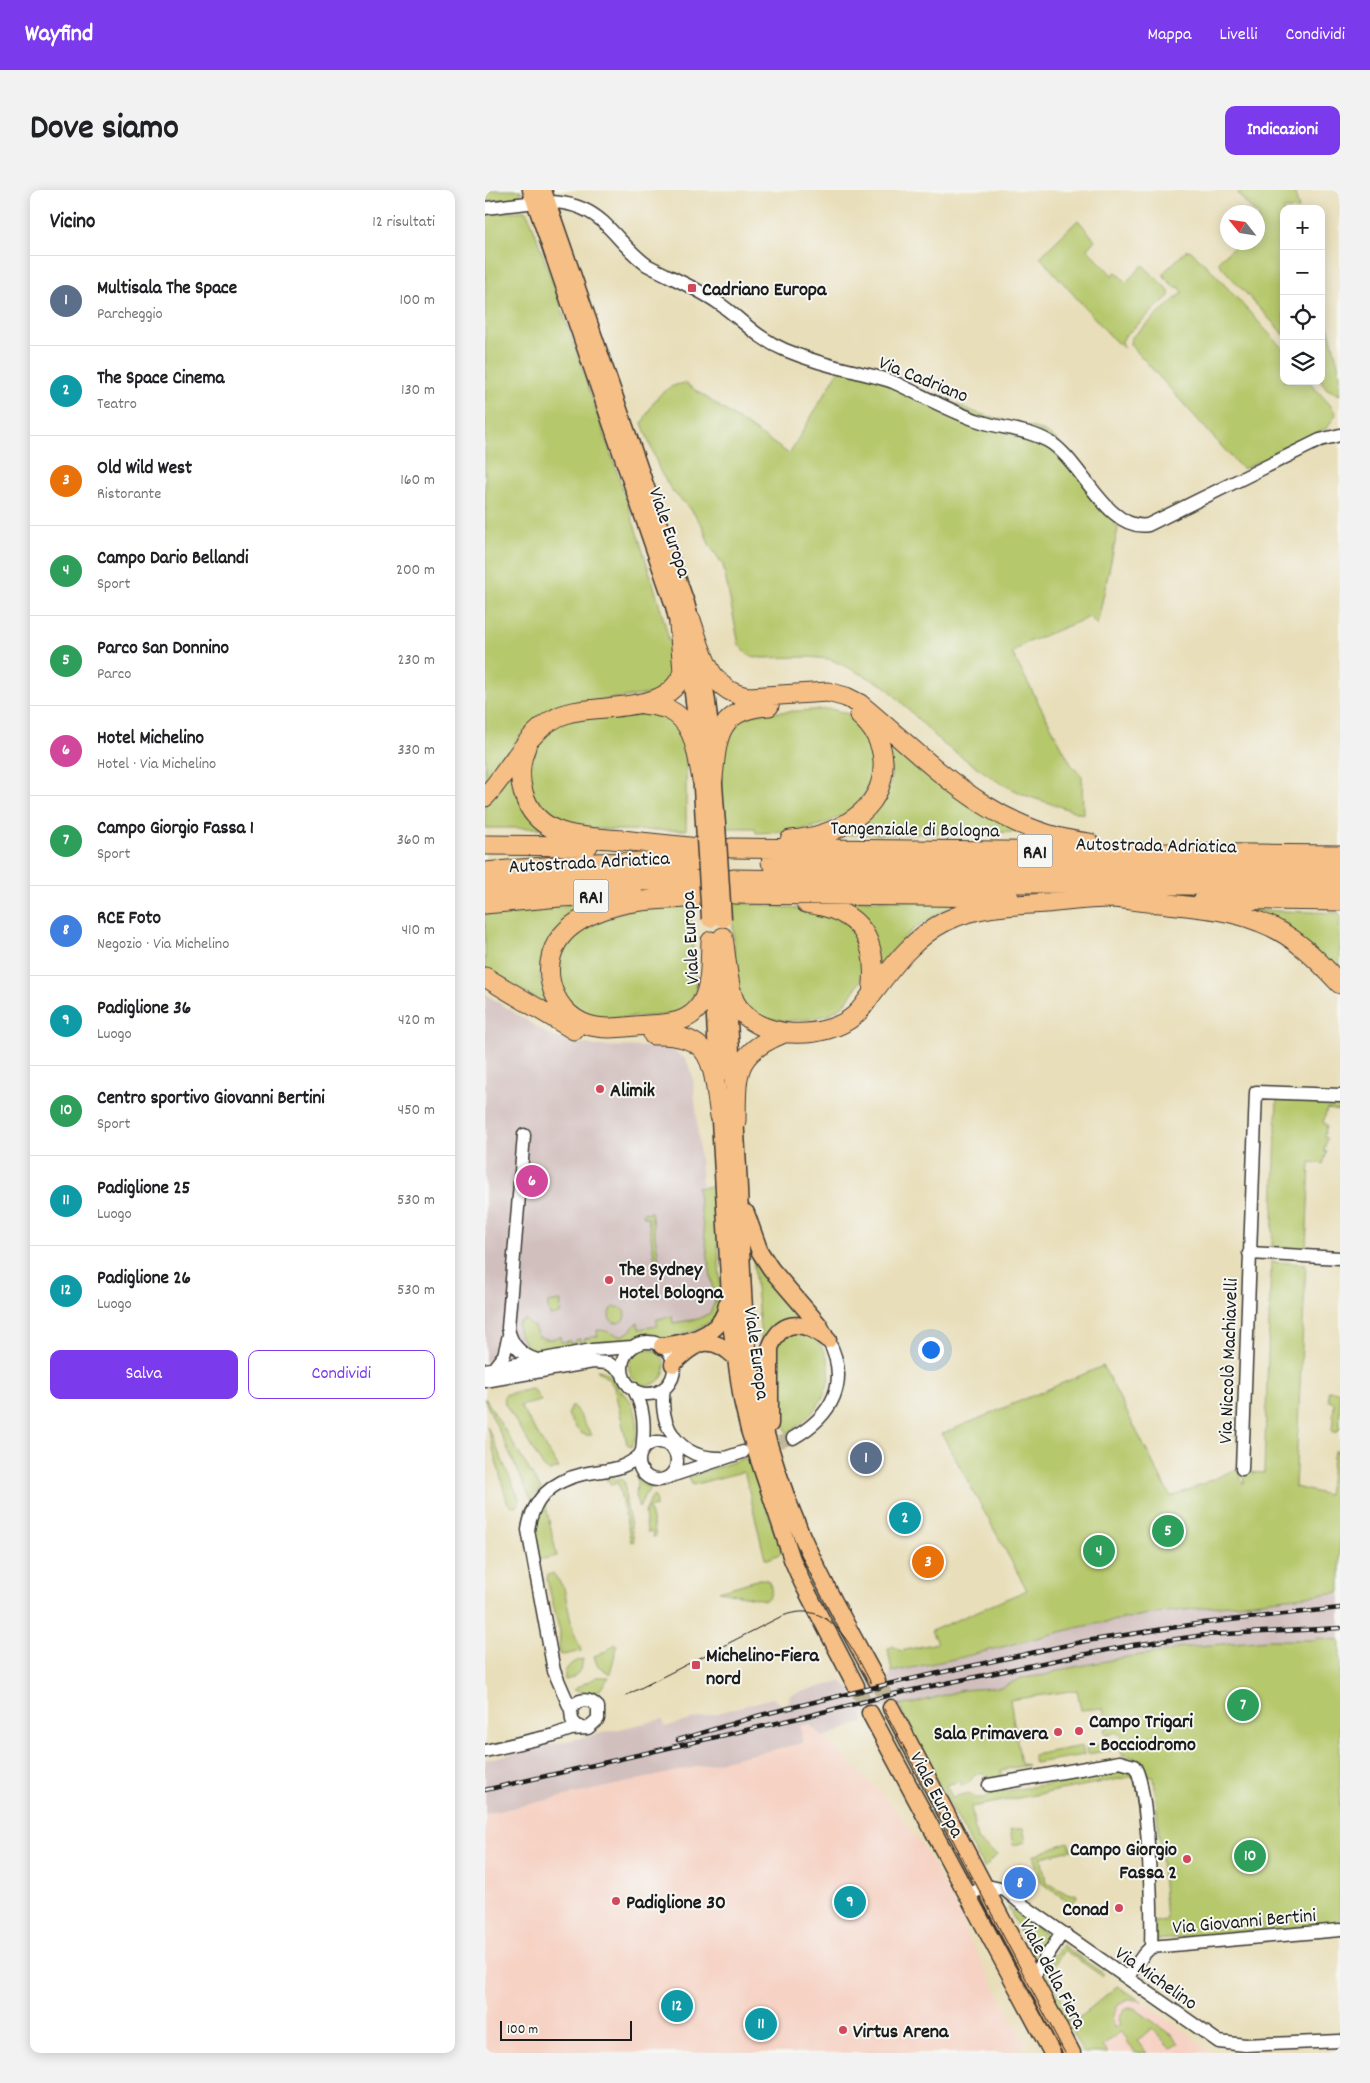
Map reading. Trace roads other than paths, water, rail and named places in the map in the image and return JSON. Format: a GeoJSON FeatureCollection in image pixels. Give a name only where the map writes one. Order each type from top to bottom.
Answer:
{"type":"FeatureCollection","features":[{"type":"Feature","properties":{"kind":"highway"},"geometry":{"type":"LineString","coordinates":[[485,797],[545,724],[567,714],[643,704],[664,696],[671,691],[681,678],[685,622]]}},
{"type":"Feature","properties":{"kind":"highway"},"geometry":{"type":"LineString","coordinates":[[685,622],[714,678],[733,692],[749,697],[828,692],[846,697],[861,704],[964,792],[1013,822],[1041,833],[1081,842],[1189,852]]}},
{"type":"Feature","properties":{"kind":"highway"},"geometry":{"type":"LineString","coordinates":[[708,779],[720,732],[732,716],[749,707],[812,703],[840,705],[865,720],[877,737],[880,746],[883,765],[881,783],[871,803],[857,817],[837,828],[732,866]]}},
{"type":"Feature","properties":{"kind":"highway"},"geometry":{"type":"LineString","coordinates":[[643,704],[673,712],[687,724],[708,779]]}},
{"type":"Feature","properties":{"kind":"highway"},"geometry":{"type":"LineString","coordinates":[[528,743],[523,754],[522,786],[531,810],[543,823],[559,832],[696,871]]}},
{"type":"Feature","properties":{"kind":"highway"},"geometry":{"type":"LineString","coordinates":[[485,845],[696,871]]}},
{"type":"Feature","properties":{"kind":"highway","name":"Tangenziale di Bologna"},"geometry":{"type":"LineString","coordinates":[[732,866],[1189,852],[1340,855]]}},
{"type":"Feature","properties":{"kind":"highway","name":"Autostrada Adriatica"},"geometry":{"type":"LineString","coordinates":[[485,872],[583,864],[696,871]]}},
{"type":"Feature","properties":{"kind":"highway"},"geometry":{"type":"LineString","coordinates":[[732,866],[850,918],[864,933],[872,952],[874,971],[872,994]]}},
{"type":"Feature","properties":{"kind":"highway","name":"Autostrada Adriatica"},"geometry":{"type":"LineString","coordinates":[[732,866],[1340,869]]}},
{"type":"Feature","properties":{"kind":"highway","name":"Autostrada Adriatica"},"geometry":{"type":"LineString","coordinates":[[732,866],[1340,887]]}},
{"type":"Feature","properties":{"kind":"highway","name":"RA1"},"geometry":{"type":"LineString","coordinates":[[732,866],[1111,898],[1340,901]]}},
{"type":"Feature","properties":{"kind":"highway"},"geometry":{"type":"LineString","coordinates":[[696,871],[629,902],[604,910],[577,922],[560,938],[553,951],[549,968],[552,990],[564,1010],[589,1025],[613,1027],[676,1022],[693,1014],[705,996],[717,929]]}},
{"type":"Feature","properties":{"kind":"highway","name":"Autostrada Adriatica"},"geometry":{"type":"LineString","coordinates":[[485,890],[696,871]]}},
{"type":"Feature","properties":{"kind":"highway","name":"RA1"},"geometry":{"type":"LineString","coordinates":[[485,904],[604,895],[696,871]]}},
{"type":"Feature","properties":{"kind":"highway"},"geometry":{"type":"LineString","coordinates":[[717,929],[735,1004],[757,1024],[784,1033],[819,1031],[841,1024],[856,1014],[896,962],[917,941],[937,926],[956,917],[981,910],[1017,905],[1111,898],[1209,909],[1234,914],[1262,922],[1283,933],[1302,946],[1340,984]]}},
{"type":"Feature","properties":{"kind":"highway"},"geometry":{"type":"LineString","coordinates":[[485,977],[587,1036],[603,1038],[673,1035],[694,1042],[709,1058],[728,1119]]}},
{"type":"Feature","properties":{"kind":"highway"},"geometry":{"type":"LineString","coordinates":[[728,1119],[737,1074],[741,1065],[756,1047],[784,1033]]}},
{"type":"Feature","properties":{"kind":"main road","name":"Viale Europa"},"geometry":{"type":"LineString","coordinates":[[539,196],[658,557],[685,622],[695,708],[708,779],[728,1119],[739,1187],[746,1329],[757,1397],[774,1461],[790,1508],[812,1557],[877,1681]]}},
{"type":"Feature","properties":{"kind":"main road","name":"Viale Europa"},"geometry":{"type":"LineString","coordinates":[[728,1119],[723,1192],[732,1332],[749,1430],[784,1540],[802,1582],[856,1686]]}},
{"type":"Feature","properties":{"kind":"main road"},"geometry":{"type":"LineString","coordinates":[[739,1187],[752,1236],[760,1252],[771,1270],[819,1325],[828,1340]]}},
{"type":"Feature","properties":{"kind":"main road"},"geometry":{"type":"LineString","coordinates":[[662,1346],[685,1343],[697,1338],[719,1326],[724,1319],[727,1303],[723,1192]]}},
{"type":"Feature","properties":{"kind":"main road"},"geometry":{"type":"LineString","coordinates":[[774,1461],[770,1404],[770,1348],[774,1337],[785,1327],[799,1324],[815,1331],[828,1340]]}},
{"type":"Feature","properties":{"kind":"main road"},"geometry":{"type":"LineString","coordinates":[[673,1364],[687,1350],[703,1343],[719,1344],[735,1357]]}},
{"type":"Feature","properties":{"kind":"main road","name":"Viale Europa"},"geometry":{"type":"LineString","coordinates":[[891,1708],[985,1886]]}},
{"type":"Feature","properties":{"kind":"main road","name":"Viale Europa"},"geometry":{"type":"LineString","coordinates":[[870,1713],[972,1901]]}},
{"type":"Feature","properties":{"kind":"main road","name":"Viale della Fiera"},"geometry":{"type":"LineString","coordinates":[[985,1886],[1072,2053]]}},
{"type":"Feature","properties":{"kind":"main road","name":"Viale della Fiera"},"geometry":{"type":"LineString","coordinates":[[972,1901],[1052,2053]]}},
{"type":"Feature","properties":{"kind":"street","name":"Via Cadriano"},"geometry":{"type":"LineString","coordinates":[[485,208],[539,196],[570,203],[588,210],[605,224],[642,262],[708,296],[727,309],[753,333],[784,350],[893,382],[978,421],[1030,432],[1050,442],[1062,453],[1114,514],[1133,525],[1148,525],[1320,440],[1340,435]]}},
{"type":"Feature","properties":{"kind":"street","name":"Via Niccolò Machiavelli"},"geometry":{"type":"LineString","coordinates":[[1242,1469],[1256,1092],[1340,1095]]}},
{"type":"Feature","properties":{"kind":"street"},"geometry":{"type":"LineString","coordinates":[[489,1370],[504,1355],[509,1335],[508,1328],[524,1135]]}},
{"type":"Feature","properties":{"kind":"street","name":"Via Niccolò Machiavelli"},"geometry":{"type":"LineString","coordinates":[[1249,1253],[1340,1258]]}},
{"type":"Feature","properties":{"kind":"street"},"geometry":{"type":"LineString","coordinates":[[509,1335],[519,1351],[527,1357],[537,1360]]}},
{"type":"Feature","properties":{"kind":"street"},"geometry":{"type":"LineString","coordinates":[[793,1438],[810,1428],[821,1418],[834,1395],[838,1381],[837,1360],[828,1340]]}},
{"type":"Feature","properties":{"kind":"street"},"geometry":{"type":"LineString","coordinates":[[489,1370],[592,1350],[632,1347],[647,1342],[662,1346],[669,1354],[673,1364],[671,1378],[664,1388],[662,1402],[672,1447]]}},
{"type":"Feature","properties":{"kind":"street"},"geometry":{"type":"LineString","coordinates":[[632,1347],[623,1361],[623,1372],[627,1382],[639,1392],[650,1393],[664,1388]]}},
{"type":"Feature","properties":{"kind":"street"},"geometry":{"type":"LineString","coordinates":[[485,1381],[593,1362],[608,1363],[623,1372]]}},
{"type":"Feature","properties":{"kind":"street"},"geometry":{"type":"LineString","coordinates":[[633,1388],[639,1398],[644,1418],[644,1437],[639,1464],[643,1473]]}},
{"type":"Feature","properties":{"kind":"street"},"geometry":{"type":"LineString","coordinates":[[666,1424],[671,1433],[688,1451],[709,1458],[721,1458]]}},
{"type":"Feature","properties":{"kind":"street"},"geometry":{"type":"LineString","coordinates":[[624,1467],[641,1453],[648,1444],[654,1442],[667,1443],[676,1452],[677,1465],[671,1476]]}},
{"type":"Feature","properties":{"kind":"street"},"geometry":{"type":"LineString","coordinates":[[582,1728],[574,1722],[574,1709],[552,1662],[528,1530],[529,1518],[533,1507],[539,1499],[563,1481],[582,1474],[624,1467],[633,1468],[655,1480],[666,1479],[721,1458],[743,1452]]}},
{"type":"Feature","properties":{"kind":"street"},"geometry":{"type":"LineString","coordinates":[[485,1751],[561,1732],[588,1728],[598,1720],[599,1713],[594,1702],[587,1700],[574,1709],[561,1732]]}},
{"type":"Feature","properties":{"kind":"street","name":"Via Giovanni Bertini"},"geometry":{"type":"LineString","coordinates":[[989,1785],[1120,1762],[1134,1766],[1140,1777],[1144,1807],[1151,1889],[1151,1947]]}},
{"type":"Feature","properties":{"kind":"street"},"geometry":{"type":"LineString","coordinates":[[972,1901],[985,1886]]}},
{"type":"Feature","properties":{"kind":"street","name":"Via Michelino"},"geometry":{"type":"LineString","coordinates":[[985,1886],[993,1886],[1005,1890],[1024,1906],[1226,2049]]}},
{"type":"Feature","properties":{"kind":"street","name":"Via Michelino"},"geometry":{"type":"LineString","coordinates":[[972,1901],[993,1902],[1009,1900],[1024,1906]]}},
{"type":"Feature","properties":{"kind":"street","name":"Via Giovanni Bertini"},"geometry":{"type":"LineString","coordinates":[[1127,1978],[1151,1947],[1340,1930]]}},
{"type":"Feature","properties":{"kind":"street"},"geometry":{"type":"LineString","coordinates":[[1033,1977],[1062,1933]]}},
{"type":"Feature","properties":{"kind":"street"},"geometry":{"type":"LineString","coordinates":[[1226,2049],[1245,2045],[1340,2041]]}},
{"type":"Feature","properties":{"kind":"tunnel"},"geometry":{"type":"LineString","coordinates":[[762,1447],[793,1438]]}},
{"type":"Feature","properties":{"kind":"tunnel"},"geometry":{"type":"LineString","coordinates":[[877,1681],[891,1708]]}},
{"type":"Feature","properties":{"kind":"tunnel"},"geometry":{"type":"LineString","coordinates":[[856,1686],[870,1713]]}},
{"type":"Feature","properties":{"kind":"tram line"},"geometry":{"type":"LineString","coordinates":[[625,1696],[778,1618],[796,1612],[812,1613],[825,1618],[837,1628],[855,1654],[871,1683]]}},
{"type":"Feature","properties":{"kind":"tram line"},"geometry":{"type":"LineString","coordinates":[[884,1709],[1065,2053]]}},
{"type":"Feature","properties":{"kind":"railway"},"geometry":{"type":"LineString","coordinates":[[678,1740],[761,1715],[888,1684],[1086,1641],[1203,1623],[1340,1608]]}},
{"type":"Feature","properties":{"kind":"railway"},"geometry":{"type":"LineString","coordinates":[[485,1790],[803,1717],[894,1694],[1133,1645],[1205,1635],[1340,1628]]}},
{"type":"Feature","properties":{"kind":"place","name":"Cadriano Europa"},"geometry":{"type":"Point","coordinates":[692,288]}},
{"type":"Feature","properties":{"kind":"place","name":"Alimik"},"geometry":{"type":"Point","coordinates":[600,1089]}},
{"type":"Feature","properties":{"kind":"place","name":"Hotel Michelino"},"geometry":{"type":"Point","coordinates":[532,1181]}},
{"type":"Feature","properties":{"kind":"place","name":"The Sydney Hotel Bologna"},"geometry":{"type":"Point","coordinates":[609,1280]}},
{"type":"Feature","properties":{"kind":"place","name":"Multisala The Space"},"geometry":{"type":"Point","coordinates":[866,1458]}},
{"type":"Feature","properties":{"kind":"place","name":"The Space Cinema"},"geometry":{"type":"Point","coordinates":[905,1518]}},
{"type":"Feature","properties":{"kind":"place","name":"Parco San Donnino"},"geometry":{"type":"Point","coordinates":[1168,1531]}},
{"type":"Feature","properties":{"kind":"place","name":"Campo Dario Bellandi"},"geometry":{"type":"Point","coordinates":[1099,1551]}},
{"type":"Feature","properties":{"kind":"place","name":"Old Wild West"},"geometry":{"type":"Point","coordinates":[928,1562]}},
{"type":"Feature","properties":{"kind":"place","name":"Michelino-Fiera nord"},"geometry":{"type":"Point","coordinates":[696,1665]}},
{"type":"Feature","properties":{"kind":"place","name":"Campo Giorgio Fassa 1"},"geometry":{"type":"Point","coordinates":[1243,1705]}},
{"type":"Feature","properties":{"kind":"place","name":"Campo Trigari - Bocciodromo"},"geometry":{"type":"Point","coordinates":[1079,1731]}},
{"type":"Feature","properties":{"kind":"place","name":"Sala Primavera"},"geometry":{"type":"Point","coordinates":[1058,1732]}},
{"type":"Feature","properties":{"kind":"place","name":"Centro sportivo Giovanni Bertini"},"geometry":{"type":"Point","coordinates":[1250,1856]}},
{"type":"Feature","properties":{"kind":"place","name":"Campo Giorgio Fassa 2"},"geometry":{"type":"Point","coordinates":[1187,1859]}},
{"type":"Feature","properties":{"kind":"place","name":"RCE Foto"},"geometry":{"type":"Point","coordinates":[1020,1883]}},
{"type":"Feature","properties":{"kind":"place","name":"Padiglione 30"},"geometry":{"type":"Point","coordinates":[616,1901]}},
{"type":"Feature","properties":{"kind":"place","name":"Padiglione 36"},"geometry":{"type":"Point","coordinates":[850,1902]}},
{"type":"Feature","properties":{"kind":"place","name":"Conad"},"geometry":{"type":"Point","coordinates":[1119,1908]}},
{"type":"Feature","properties":{"kind":"place","name":"Padiglione 26"},"geometry":{"type":"Point","coordinates":[677,2006]}},
{"type":"Feature","properties":{"kind":"place","name":"Padiglione 25"},"geometry":{"type":"Point","coordinates":[761,2024]}},
{"type":"Feature","properties":{"kind":"place","name":"Virtus Arena"},"geometry":{"type":"Point","coordinates":[843,2030]}}]}
